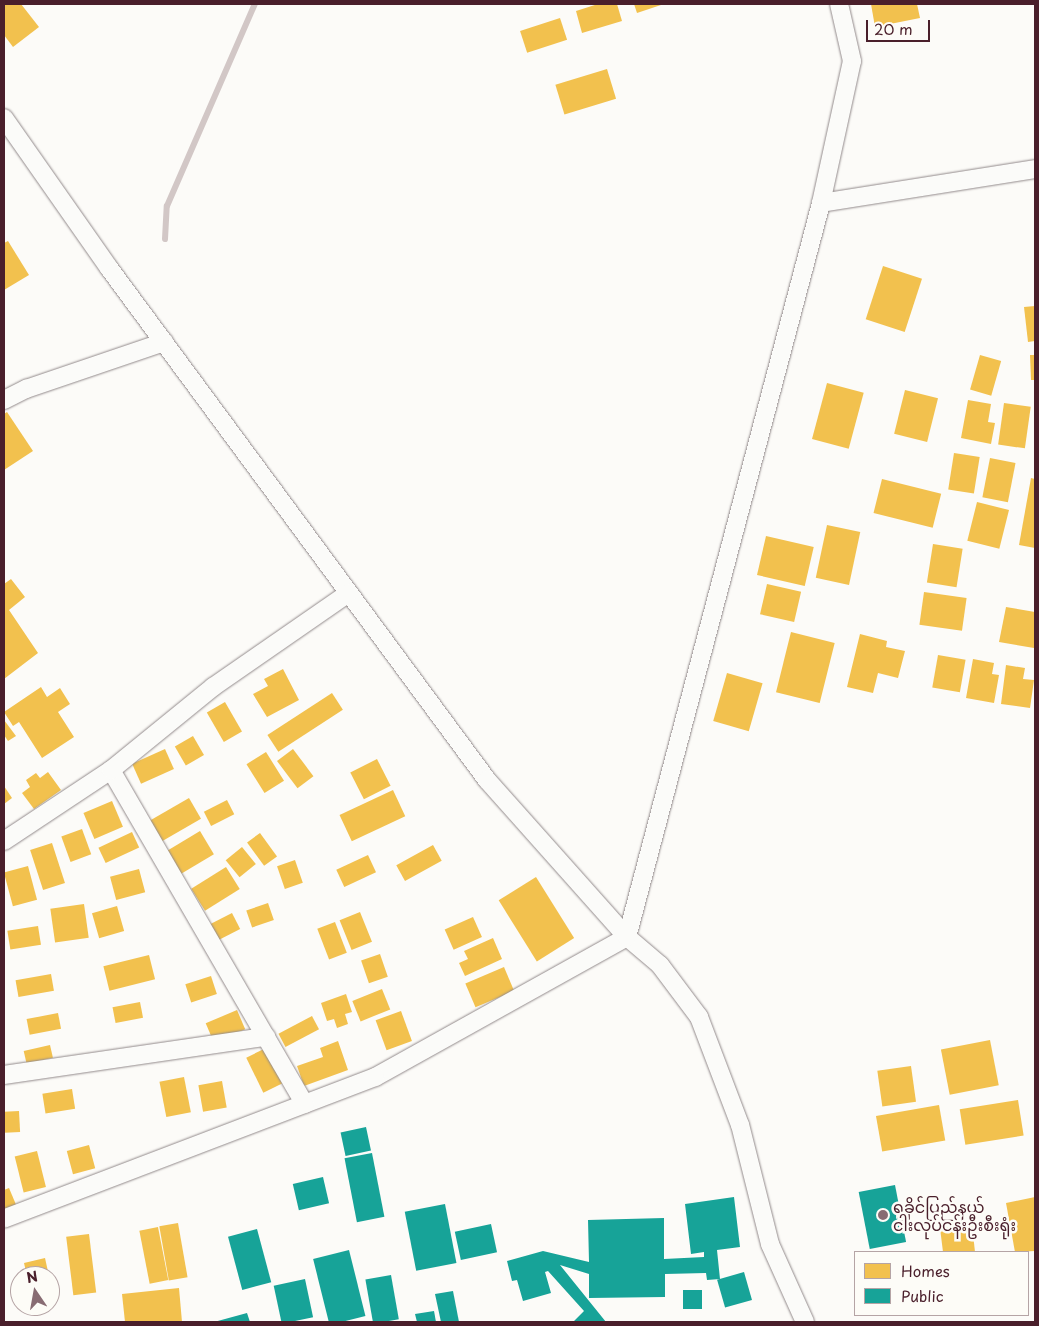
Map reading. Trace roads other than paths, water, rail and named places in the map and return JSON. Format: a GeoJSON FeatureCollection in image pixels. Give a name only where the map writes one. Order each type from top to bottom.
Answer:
{"type":"FeatureCollection","features":[{"type":"Feature","properties":{"kind":"street"},"geometry":{"type":"LineString","coordinates":[[4,1219],[375,1077],[627,937],[821,203],[852,60],[840,4]]}},
{"type":"Feature","properties":{"kind":"street"},"geometry":{"type":"LineString","coordinates":[[4,118],[164,342],[487,780],[627,937],[660,965],[699,1017],[740,1125],[770,1244],[805,1322]]}},
{"type":"Feature","properties":{"kind":"street"},"geometry":{"type":"LineString","coordinates":[[821,203],[1035,169]]}},
{"type":"Feature","properties":{"kind":"street"},"geometry":{"type":"LineString","coordinates":[[4,400],[26,389],[164,342]]}},
{"type":"Feature","properties":{"kind":"street"},"geometry":{"type":"LineString","coordinates":[[4,841],[111,770],[213,687],[349,593]]}},
{"type":"Feature","properties":{"kind":"street"},"geometry":{"type":"LineString","coordinates":[[111,770],[305,1104]]}},
{"type":"Feature","properties":{"kind":"street"},"geometry":{"type":"LineString","coordinates":[[4,1075],[266,1037]]}},
{"type":"Feature","properties":{"kind":"waterway"},"geometry":{"type":"LineString","coordinates":[[165,239],[167,206],[255,4]]}},
{"type":"Feature","properties":{"kind":"place","name":"ရခိုင်ပြည်နယ် ငါးလုပ်ငန်းဦးစီးရုံး"},"geometry":{"type":"Point","coordinates":[883,1215]}}]}
